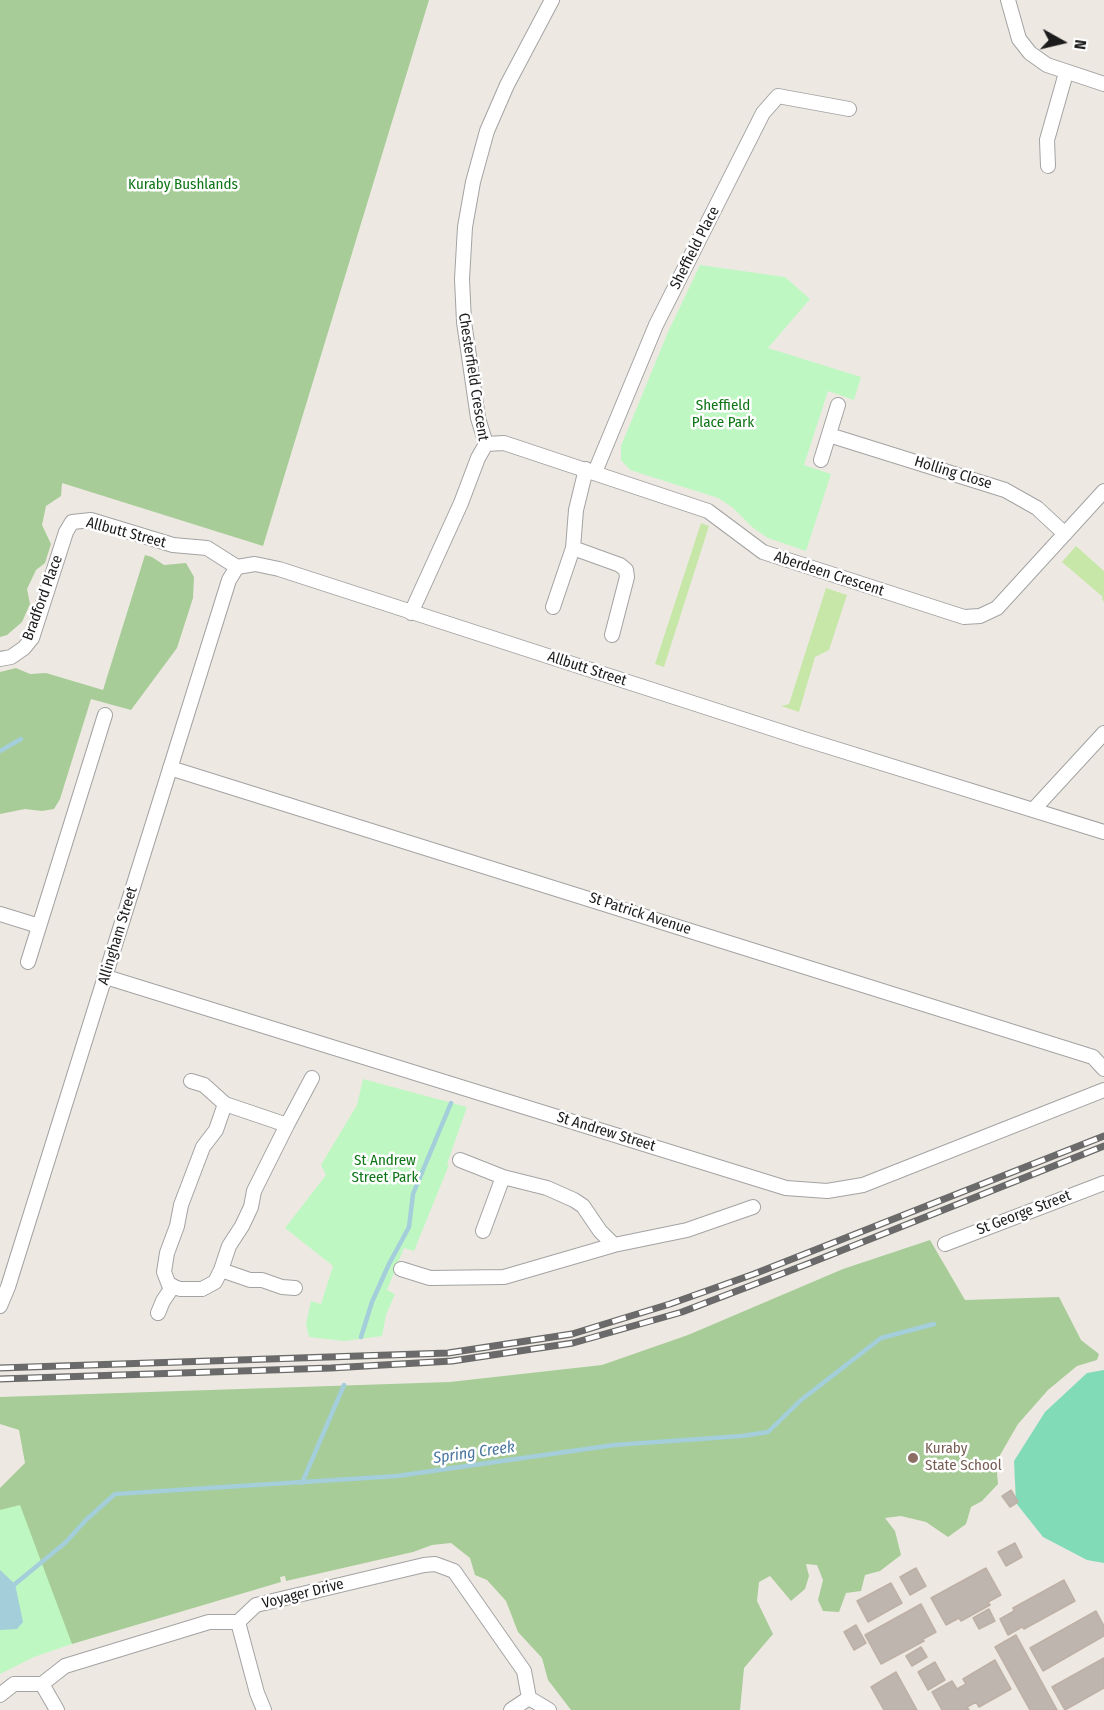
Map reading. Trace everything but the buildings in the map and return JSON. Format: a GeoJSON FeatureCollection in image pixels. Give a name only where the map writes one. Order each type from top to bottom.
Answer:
{"type":"FeatureCollection","features":[{"type":"Feature","properties":{"kind":"street","name":"Chesterfield Crescent"},"geometry":{"type":"LineString","coordinates":[[411,613],[486,444],[478,418],[464,322],[462,279],[465,227],[473,182],[487,131],[507,85],[552,0]]}},
{"type":"Feature","properties":{"kind":"street"},"geometry":{"type":"LineString","coordinates":[[1008,0],[1019,39],[1030,53],[1047,65],[1066,73],[1104,84]]}},
{"type":"Feature","properties":{"kind":"street"},"geometry":{"type":"LineString","coordinates":[[1048,166],[1047,140],[1066,73]]}},
{"type":"Feature","properties":{"kind":"street","name":"Sheffield Place"},"geometry":{"type":"LineString","coordinates":[[590,470],[656,325],[764,113],[778,96],[849,109]]}},
{"type":"Feature","properties":{"kind":"street"},"geometry":{"type":"LineString","coordinates":[[821,460],[838,405]]}},
{"type":"Feature","properties":{"kind":"street","name":"Holling Close"},"geometry":{"type":"LineString","coordinates":[[829,435],[1005,489],[1036,508],[1065,534]]}},
{"type":"Feature","properties":{"kind":"street","name":"Aberdeen Crescent"},"geometry":{"type":"LineString","coordinates":[[486,444],[504,442],[708,511],[763,552],[964,617],[980,616],[997,608],[1104,491]]}},
{"type":"Feature","properties":{"kind":"street"},"geometry":{"type":"LineString","coordinates":[[553,607],[573,548],[576,510],[590,470]]}},
{"type":"Feature","properties":{"kind":"street","name":"Allbutt Street"},"geometry":{"type":"LineString","coordinates":[[72,522],[91,520],[173,545],[207,548],[237,567],[255,564],[279,569],[804,739],[1104,832]]}},
{"type":"Feature","properties":{"kind":"street","name":"Bradford Place"},"geometry":{"type":"LineString","coordinates":[[0,659],[11,657],[24,648],[32,638],[66,532],[72,522]]}},
{"type":"Feature","properties":{"kind":"street"},"geometry":{"type":"LineString","coordinates":[[573,548],[620,565],[626,570],[627,577],[612,635]]}},
{"type":"Feature","properties":{"kind":"street","name":"Allingham Street"},"geometry":{"type":"LineString","coordinates":[[0,1306],[106,977],[229,580],[237,567]]}},
{"type":"Feature","properties":{"kind":"street"},"geometry":{"type":"LineString","coordinates":[[28,962],[105,716]]}},
{"type":"Feature","properties":{"kind":"street"},"geometry":{"type":"LineString","coordinates":[[1034,809],[1104,733]]}},
{"type":"Feature","properties":{"kind":"street","name":"St Patrick Avenue"},"geometry":{"type":"LineString","coordinates":[[170,768],[1093,1057],[1104,1069]]}},
{"type":"Feature","properties":{"kind":"street"},"geometry":{"type":"LineString","coordinates":[[0,914],[39,926]]}},
{"type":"Feature","properties":{"kind":"street","name":"St Andrew Street"},"geometry":{"type":"LineString","coordinates":[[106,977],[786,1188],[827,1191],[863,1185],[1104,1090]]}},
{"type":"Feature","properties":{"kind":"street"},"geometry":{"type":"LineString","coordinates":[[225,1104],[216,1130],[203,1148],[181,1205],[177,1226],[167,1253],[164,1272],[169,1285],[180,1289],[202,1289],[215,1282],[230,1246],[251,1207],[254,1191],[312,1078]]}},
{"type":"Feature","properties":{"kind":"street"},"geometry":{"type":"LineString","coordinates":[[191,1081],[204,1085],[218,1095],[225,1104],[287,1125]]}},
{"type":"Feature","properties":{"kind":"street"},"geometry":{"type":"LineString","coordinates":[[460,1160],[503,1177],[547,1188],[583,1206],[600,1231],[614,1245]]}},
{"type":"Feature","properties":{"kind":"street"},"geometry":{"type":"LineString","coordinates":[[483,1231],[503,1177]]}},
{"type":"Feature","properties":{"kind":"street","name":"St George Street"},"geometry":{"type":"LineString","coordinates":[[945,1244],[1104,1183]]}},
{"type":"Feature","properties":{"kind":"street"},"geometry":{"type":"LineString","coordinates":[[401,1269],[430,1278],[504,1277],[614,1245],[687,1230],[753,1207]]}},
{"type":"Feature","properties":{"kind":"street"},"geometry":{"type":"LineString","coordinates":[[221,1270],[240,1277],[295,1288]]}},
{"type":"Feature","properties":{"kind":"street"},"geometry":{"type":"LineString","coordinates":[[158,1313],[173,1286]]}},
{"type":"Feature","properties":{"kind":"street","name":"Voyager Drive"},"geometry":{"type":"LineString","coordinates":[[238,1622],[256,1605],[424,1565],[445,1566],[454,1571],[524,1671],[530,1698]]}},
{"type":"Feature","properties":{"kind":"street"},"geometry":{"type":"LineString","coordinates":[[0,1695],[15,1684],[42,1684],[65,1666],[208,1622],[238,1622],[264,1710]]}},
{"type":"Feature","properties":{"kind":"street"},"geometry":{"type":"LineString","coordinates":[[42,1684],[57,1710]]}},
{"type":"Feature","properties":{"kind":"street"},"geometry":{"type":"LineString","coordinates":[[511,1710],[530,1698],[549,1710]]}},
{"type":"Feature","properties":{"kind":"green space","name":"Kuraby Bushlands"},"geometry":{"type":"Polygon","coordinates":[[[0,0],[429,0],[263,546],[62,483],[61,496],[46,506],[42,525],[51,544],[45,563],[36,570],[27,589],[30,604],[22,622],[7,635],[0,637],[0,0]]]}},
{"type":"Feature","properties":{"kind":"green space","name":"Sheffield Place Park"},"geometry":{"type":"Polygon","coordinates":[[[700,265],[785,277],[810,299],[768,348],[861,377],[854,400],[828,391],[804,465],[831,474],[806,551],[768,538],[718,498],[630,470],[621,460],[621,446],[668,332],[700,265]]]}},
{"type":"Feature","properties":{"kind":"green space"},"geometry":{"type":"Polygon","coordinates":[[[701,523],[709,526],[664,667],[655,664],[701,523]]]}},
{"type":"Feature","properties":{"kind":"green space"},"geometry":{"type":"Polygon","coordinates":[[[1076,546],[1104,571],[1104,602],[1103,597],[1062,562],[1076,546]]]}},
{"type":"Feature","properties":{"kind":"green space"},"geometry":{"type":"Polygon","coordinates":[[[145,555],[164,565],[186,563],[194,577],[193,598],[177,648],[131,710],[91,699],[60,799],[54,809],[42,811],[25,809],[0,814],[0,672],[16,668],[30,674],[46,673],[103,690],[145,555]]]}},
{"type":"Feature","properties":{"kind":"green space"},"geometry":{"type":"Polygon","coordinates":[[[826,588],[847,595],[829,650],[815,657],[799,712],[781,706],[789,704],[826,588]]]}},
{"type":"Feature","properties":{"kind":"green space","name":"St Andrew Street Park"},"geometry":{"type":"Polygon","coordinates":[[[363,1079],[467,1107],[447,1164],[449,1165],[414,1251],[404,1248],[387,1290],[395,1294],[386,1315],[382,1336],[344,1341],[309,1337],[306,1324],[311,1301],[321,1304],[333,1266],[285,1228],[326,1175],[321,1165],[357,1105],[363,1079]]]}},
{"type":"Feature","properties":{"kind":"green space"},"geometry":{"type":"Polygon","coordinates":[[[930,1240],[965,1300],[1059,1297],[1081,1340],[1099,1354],[1097,1360],[1077,1366],[1048,1390],[1018,1424],[996,1462],[998,1484],[982,1501],[971,1507],[966,1524],[948,1537],[926,1522],[901,1516],[885,1518],[895,1531],[901,1555],[880,1571],[865,1575],[861,1591],[846,1593],[839,1612],[823,1611],[818,1600],[823,1580],[817,1565],[806,1564],[809,1576],[805,1589],[791,1601],[770,1576],[759,1582],[757,1601],[773,1634],[744,1668],[740,1710],[571,1710],[548,1680],[542,1658],[518,1632],[506,1601],[487,1580],[475,1575],[470,1558],[451,1543],[432,1545],[413,1552],[286,1581],[285,1576],[280,1577],[281,1582],[72,1644],[0,1565],[0,1488],[25,1463],[19,1430],[0,1424],[0,1397],[450,1382],[602,1365],[688,1335],[843,1269],[930,1240]]]}},
{"type":"Feature","properties":{"kind":"green space"},"geometry":{"type":"Polygon","coordinates":[[[1104,1370],[1104,1563],[1087,1560],[1043,1537],[1016,1503],[1014,1461],[1045,1412],[1087,1373],[1104,1370]]]}},
{"type":"Feature","properties":{"kind":"green space"},"geometry":{"type":"Polygon","coordinates":[[[20,1505],[72,1644],[34,1657],[0,1674],[0,1510],[20,1505]]]}},
{"type":"Feature","properties":{"kind":"water"},"geometry":{"type":"Polygon","coordinates":[[[0,1570],[15,1584],[23,1622],[17,1629],[0,1630],[0,1570]]]}},
{"type":"Feature","properties":{"kind":"waterway"},"geometry":{"type":"LineString","coordinates":[[0,751],[21,739]]}},
{"type":"Feature","properties":{"kind":"waterway"},"geometry":{"type":"LineString","coordinates":[[361,1337],[372,1302],[409,1227],[413,1194],[451,1103]]}},
{"type":"Feature","properties":{"kind":"waterway","name":"Spring Creek"},"geometry":{"type":"LineString","coordinates":[[15,1584],[65,1543],[115,1494],[397,1476],[614,1445],[768,1432],[801,1400],[881,1338],[934,1324]]}},
{"type":"Feature","properties":{"kind":"waterway"},"geometry":{"type":"LineString","coordinates":[[302,1483],[344,1385]]}},
{"type":"Feature","properties":{"kind":"railway"},"geometry":{"type":"LineString","coordinates":[[0,1368],[448,1353],[572,1334],[670,1304],[754,1274],[1104,1136]]}},
{"type":"Feature","properties":{"kind":"railway"},"geometry":{"type":"LineString","coordinates":[[0,1379],[331,1368],[452,1361],[573,1343],[682,1312],[1104,1146]]}},
{"type":"Feature","properties":{"kind":"place","name":"Kuraby State School"},"geometry":{"type":"Point","coordinates":[913,1458]}}]}
